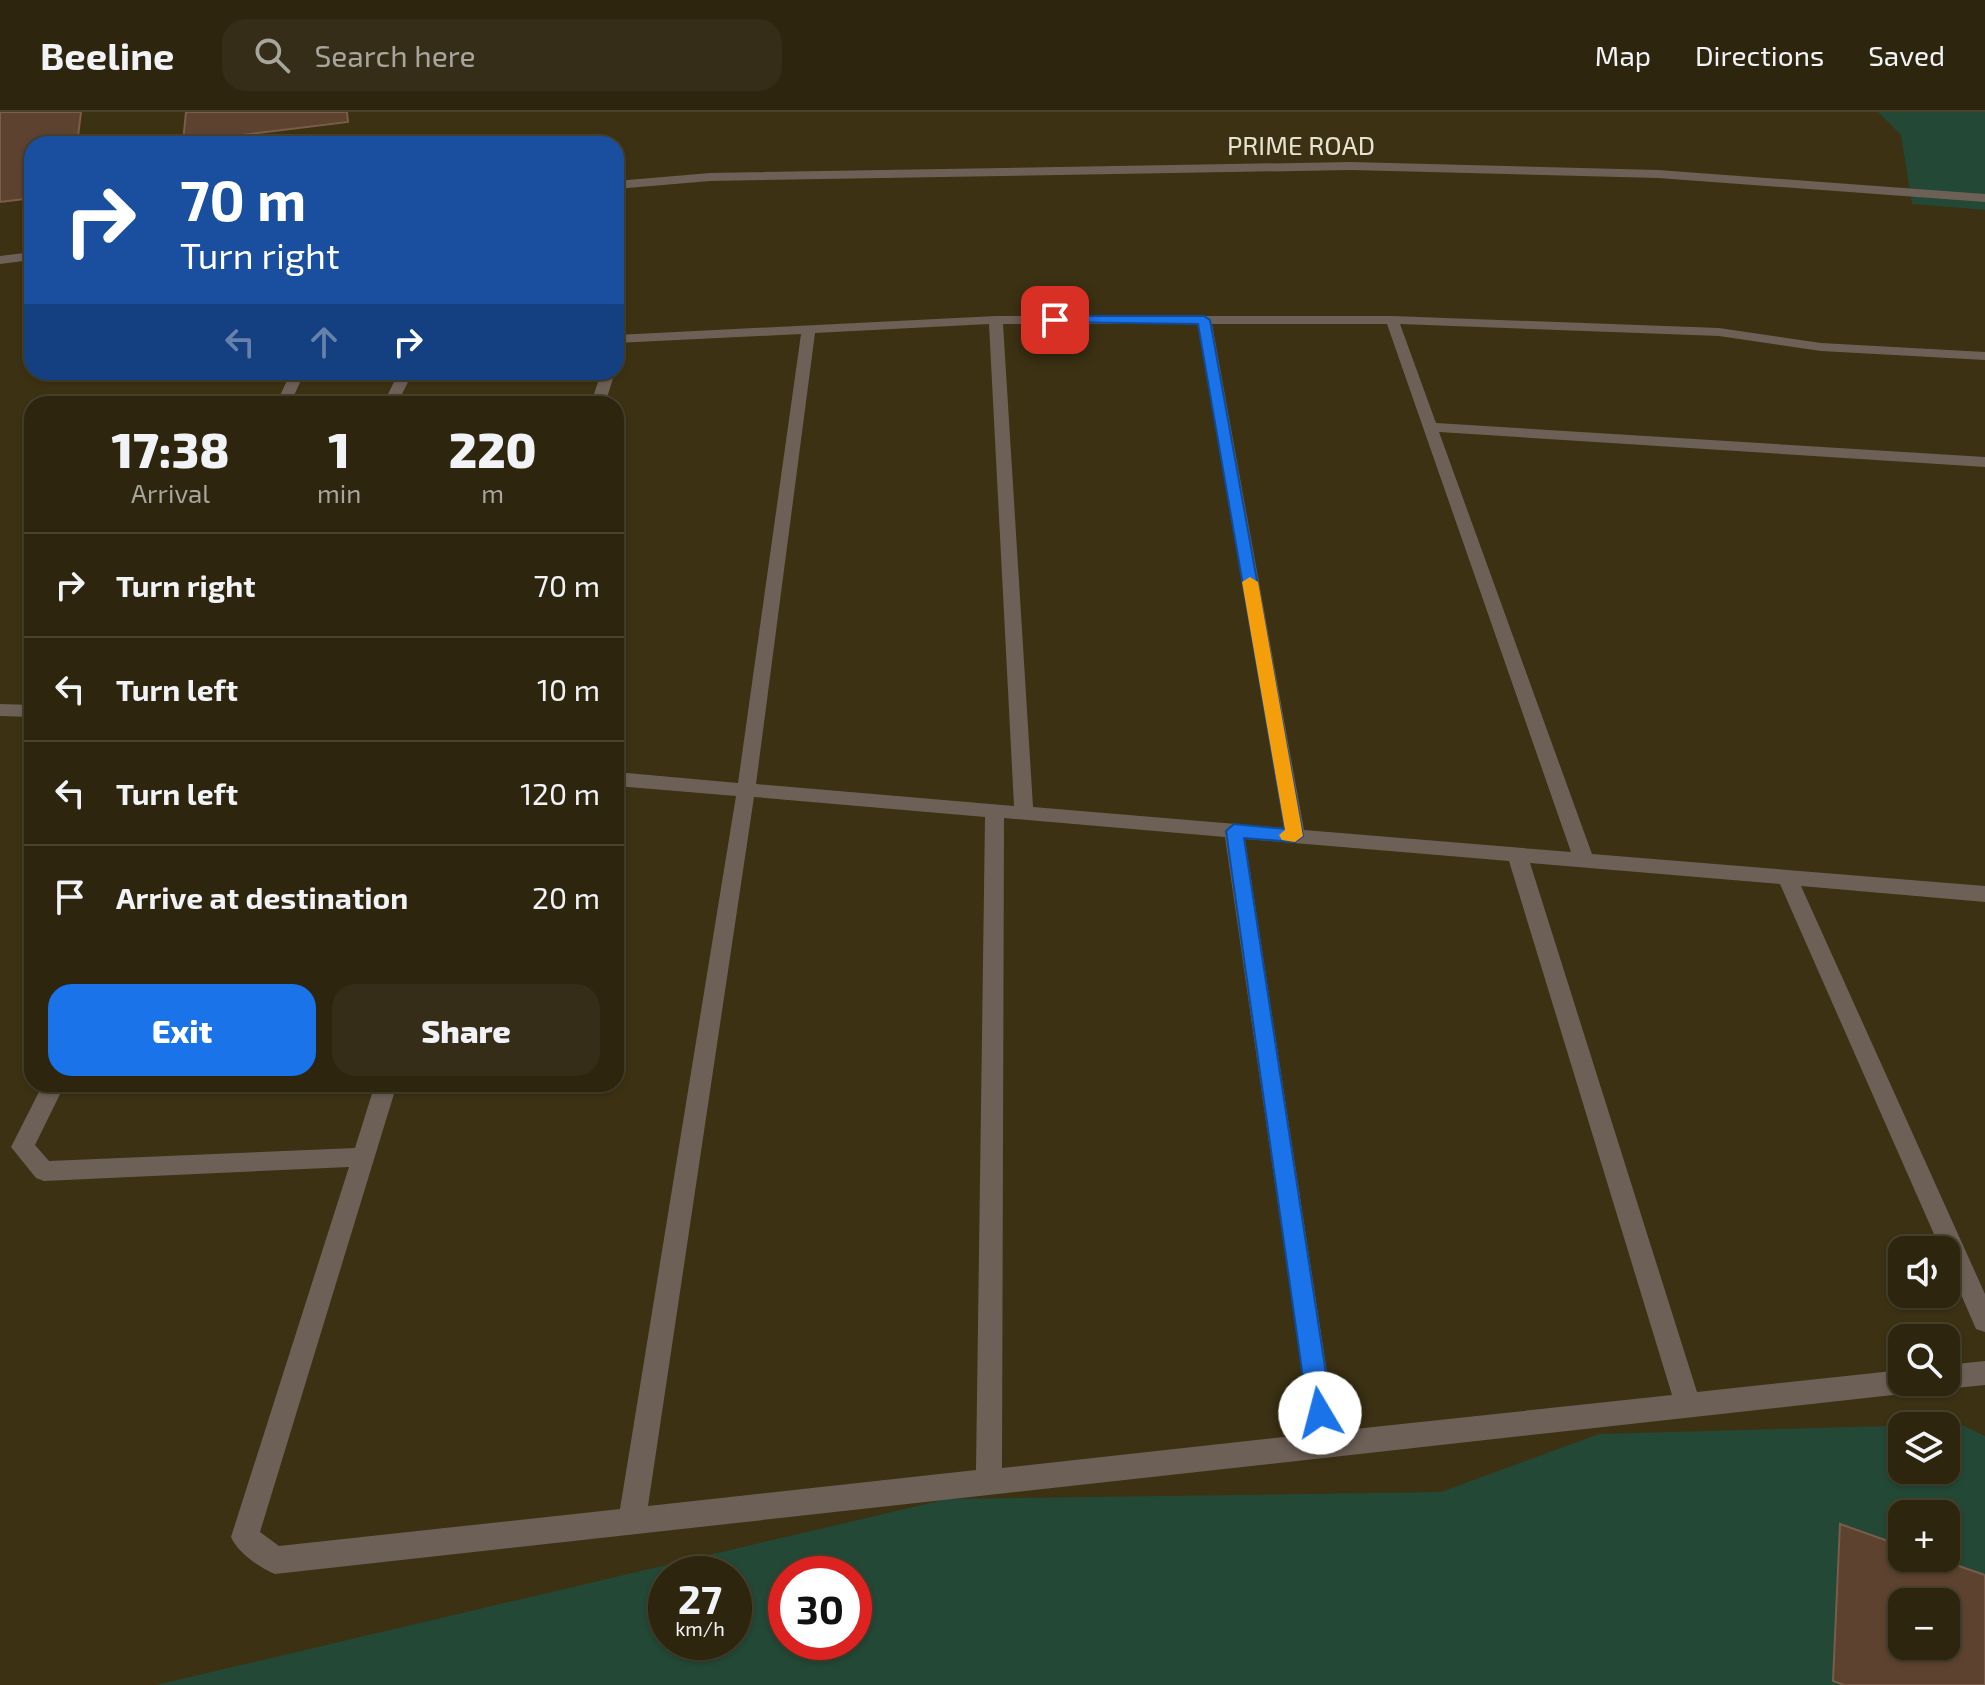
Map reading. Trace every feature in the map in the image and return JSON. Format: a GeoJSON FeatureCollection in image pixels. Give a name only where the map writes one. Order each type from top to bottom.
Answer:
{"type":"FeatureCollection","features":[{"type":"Feature","properties":{"kind":"street","name":"PRIME ROAD"},"geometry":{"type":"LineString","coordinates":[[624,184],[726,177],[1351,166],[1658,174],[1985,198]]}},
{"type":"Feature","properties":{"kind":"street"},"geometry":{"type":"LineString","coordinates":[[0,260],[24,257]]}},
{"type":"Feature","properties":{"kind":"street"},"geometry":{"type":"LineString","coordinates":[[996,320],[1024,813]]}},
{"type":"Feature","properties":{"kind":"street"},"geometry":{"type":"LineString","coordinates":[[624,342],[996,320],[1392,320],[1719,332],[1821,347],[1985,356]]}},
{"type":"Feature","properties":{"kind":"street"},"geometry":{"type":"LineString","coordinates":[[1204,320],[1295,836]]}},
{"type":"Feature","properties":{"kind":"street"},"geometry":{"type":"LineString","coordinates":[[1392,320],[1584,860]]}},
{"type":"Feature","properties":{"kind":"street"},"geometry":{"type":"LineString","coordinates":[[632,1520],[746,790],[809,329]]}},
{"type":"Feature","properties":{"kind":"street"},"geometry":{"type":"LineString","coordinates":[[1430,427],[1985,462]]}},
{"type":"Feature","properties":{"kind":"street"},"geometry":{"type":"LineString","coordinates":[[0,710],[24,711]]}},
{"type":"Feature","properties":{"kind":"street"},"geometry":{"type":"LineString","coordinates":[[624,780],[1985,894]]}},
{"type":"Feature","properties":{"kind":"street"},"geometry":{"type":"LineString","coordinates":[[989,1480],[995,810]]}},
{"type":"Feature","properties":{"kind":"street"},"geometry":{"type":"LineString","coordinates":[[1234,831],[1325,1444]]}},
{"type":"Feature","properties":{"kind":"street"},"geometry":{"type":"LineString","coordinates":[[1517,854],[1688,1405]]}},
{"type":"Feature","properties":{"kind":"street"},"geometry":{"type":"LineString","coordinates":[[1788,879],[1985,1321]]}},
{"type":"Feature","properties":{"kind":"street"},"geometry":{"type":"LineString","coordinates":[[50,1092],[22,1147],[44,1171],[363,1157]]}},
{"type":"Feature","properties":{"kind":"street"},"geometry":{"type":"LineString","coordinates":[[383,1092],[245,1537],[275,1560],[1888,1384]]}},
{"type":"Feature","properties":{"kind":"street"},"geometry":{"type":"LineString","coordinates":[[1960,1376],[1985,1373]]}},
{"type":"Feature","properties":{"kind":"green space"},"geometry":{"type":"Polygon","coordinates":[[[1878,112],[1985,112],[1985,210],[1912,204],[1901,135],[1878,112]]]}},
{"type":"Feature","properties":{"kind":"green space"},"geometry":{"type":"Polygon","coordinates":[[[1960,1424],[1985,1436],[1985,1685],[156,1685],[648,1569],[648,1660],[752,1660],[752,1556],[705,1556],[947,1499],[1441,1492],[1599,1434],[1888,1426],[1888,1484],[1960,1484],[1960,1424]]]}},
{"type":"Feature","properties":{"kind":"building"},"geometry":{"type":"Polygon","coordinates":[[[0,112],[81,112],[78,136],[24,136],[24,199],[0,202],[0,112]]]}},
{"type":"Feature","properties":{"kind":"building"},"geometry":{"type":"Polygon","coordinates":[[[186,112],[347,112],[348,122],[232,136],[184,136],[186,112]]]}},
{"type":"Feature","properties":{"kind":"building"},"geometry":{"type":"Polygon","coordinates":[[[1840,1524],[1888,1541],[1888,1572],[1960,1572],[1960,1566],[1985,1575],[1985,1685],[1844,1685],[1833,1681],[1840,1524]]]}},
{"type":"Feature","properties":{"kind":"slow traffic"},"geometry":{"type":"LineString","coordinates":[[1250,582],[1295,836],[1288,835]]}},
{"type":"Feature","properties":{"kind":"route"},"geometry":{"type":"LineString","coordinates":[[1055,320],[1204,320],[1295,836],[1234,831],[1320,1413]]}}]}
